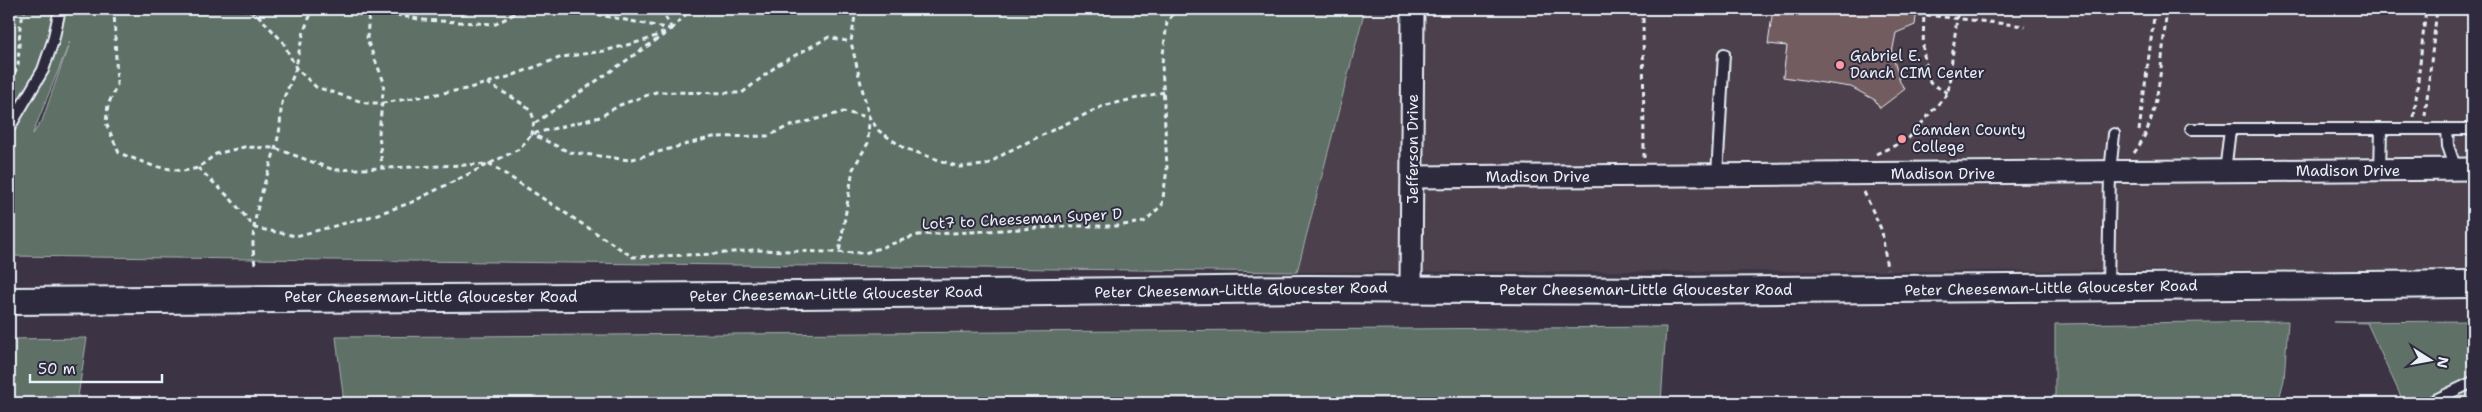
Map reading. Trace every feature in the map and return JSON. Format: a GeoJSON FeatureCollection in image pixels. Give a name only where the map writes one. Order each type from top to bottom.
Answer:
{"type":"FeatureCollection","features":[{"type":"Feature","properties":{"kind":"street","name":"Jefferson Drive"},"geometry":{"type":"LineString","coordinates":[[1411,288],[1413,9]]}},
{"type":"Feature","properties":{"kind":"street","name":"Madison Drive"},"geometry":{"type":"LineString","coordinates":[[1413,177],[2464,169]]}},
{"type":"Feature","properties":{"kind":"street","name":"Peter Cheeseman-Little Gloucester Road"},"geometry":{"type":"LineString","coordinates":[[9,301],[1411,288],[1676,291],[2473,284]]}},
{"type":"Feature","properties":{"kind":"lane"},"geometry":{"type":"LineString","coordinates":[[9,128],[43,70],[53,40],[60,9]]}},
{"type":"Feature","properties":{"kind":"lane"},"geometry":{"type":"LineString","coordinates":[[1717,175],[1724,54]]}},
{"type":"Feature","properties":{"kind":"lane"},"geometry":{"type":"LineString","coordinates":[[2380,171],[2381,128]]}},
{"type":"Feature","properties":{"kind":"lane"},"geometry":{"type":"LineString","coordinates":[[2191,129],[2473,129]]}},
{"type":"Feature","properties":{"kind":"lane"},"geometry":{"type":"LineString","coordinates":[[2225,172],[2230,129]]}},
{"type":"Feature","properties":{"kind":"lane"},"geometry":{"type":"LineString","coordinates":[[2447,129],[2448,146],[2464,169]]}},
{"type":"Feature","properties":{"kind":"lane"},"geometry":{"type":"LineString","coordinates":[[2108,288],[2110,172],[2114,134]]}},
{"type":"Feature","properties":{"kind":"lane"},"geometry":{"type":"LineString","coordinates":[[2432,401],[2473,382]]}},
{"type":"Feature","properties":{"kind":"path"},"geometry":{"type":"LineString","coordinates":[[9,81],[18,67],[20,26],[25,9]]}},
{"type":"Feature","properties":{"kind":"path"},"geometry":{"type":"LineString","coordinates":[[87,12],[96,9]]}},
{"type":"Feature","properties":{"kind":"path"},"geometry":{"type":"LineString","coordinates":[[114,9],[117,85],[108,105],[106,124],[119,153],[153,166],[183,171],[198,168],[216,154],[244,147],[275,148],[334,170],[490,164]]}},
{"type":"Feature","properties":{"kind":"path"},"geometry":{"type":"LineString","coordinates":[[241,9],[256,13],[283,42],[296,68],[316,87],[366,103],[383,103],[487,83],[562,57],[604,51],[646,40],[672,29]]}},
{"type":"Feature","properties":{"kind":"path"},"geometry":{"type":"LineString","coordinates":[[255,264],[252,242],[259,204],[275,148],[282,103],[296,68],[298,51],[308,18],[314,9]]}},
{"type":"Feature","properties":{"kind":"path"},"geometry":{"type":"LineString","coordinates":[[382,168],[379,133],[384,82],[367,40],[367,10],[424,20],[496,24],[523,9]]}},
{"type":"Feature","properties":{"kind":"path"},"geometry":{"type":"LineString","coordinates":[[570,9],[672,29]]}},
{"type":"Feature","properties":{"kind":"path"},"geometry":{"type":"LineString","coordinates":[[661,9],[672,29]]}},
{"type":"Feature","properties":{"kind":"path"},"geometry":{"type":"LineString","coordinates":[[534,124],[672,29],[691,9]]}},
{"type":"Feature","properties":{"kind":"path"},"geometry":{"type":"LineString","coordinates":[[839,253],[853,168],[868,143],[869,117],[851,42],[856,9]]}},
{"type":"Feature","properties":{"kind":"path","name":"Lot7 to Cheeseman Super D"},"geometry":{"type":"LineString","coordinates":[[490,164],[633,257],[714,254],[753,250],[865,253],[918,235],[1072,226],[1116,226],[1144,222],[1162,205],[1167,169],[1162,63],[1167,22],[1178,9]]}},
{"type":"Feature","properties":{"kind":"path"},"geometry":{"type":"LineString","coordinates":[[1643,9],[1644,161],[1651,161]]}},
{"type":"Feature","properties":{"kind":"path"},"geometry":{"type":"LineString","coordinates":[[1924,9],[1923,51],[1930,83],[1948,93]]}},
{"type":"Feature","properties":{"kind":"path"},"geometry":{"type":"LineString","coordinates":[[1887,274],[1885,242],[1875,212],[1864,194],[1864,159],[1907,140],[1948,93],[1958,9]]}},
{"type":"Feature","properties":{"kind":"path"},"geometry":{"type":"LineString","coordinates":[[2139,131],[2155,9]]}},
{"type":"Feature","properties":{"kind":"path"},"geometry":{"type":"LineString","coordinates":[[2110,172],[2130,158],[2144,140],[2153,118],[2166,9]]}},
{"type":"Feature","properties":{"kind":"path"},"geometry":{"type":"LineString","coordinates":[[2418,129],[2414,117],[2426,9]]}},
{"type":"Feature","properties":{"kind":"path"},"geometry":{"type":"LineString","coordinates":[[2418,129],[2425,116],[2437,9]]}},
{"type":"Feature","properties":{"kind":"path"},"geometry":{"type":"LineString","coordinates":[[1917,14],[2025,26]]}},
{"type":"Feature","properties":{"kind":"path"},"geometry":{"type":"LineString","coordinates":[[532,134],[600,117],[620,105],[656,92],[742,93],[779,64],[829,37],[851,42]]}},
{"type":"Feature","properties":{"kind":"path"},"geometry":{"type":"LineString","coordinates":[[198,168],[230,198],[255,228],[296,236],[327,230],[410,203],[519,149],[532,134],[534,124],[532,113],[487,83]]}},
{"type":"Feature","properties":{"kind":"path"},"geometry":{"type":"LineString","coordinates":[[532,134],[569,152],[629,160],[713,137],[768,136],[787,127],[843,112],[869,117],[879,131],[904,148],[959,167],[986,165],[1009,151],[1103,106],[1164,92]]}},
{"type":"Feature","properties":{"kind":"shaded area","name":"Camden County College"},"geometry":{"type":"Polygon","coordinates":[[[1365,9],[2473,9],[2473,270],[1297,272],[1365,9]]]}},
{"type":"Feature","properties":{"kind":"green space"},"geometry":{"type":"Polygon","coordinates":[[[9,9],[1365,9],[1297,272],[9,256],[9,198],[11,189],[9,192],[9,9]],[[70,41],[33,134],[42,121],[70,41]]]}},
{"type":"Feature","properties":{"kind":"green space"},"geometry":{"type":"Polygon","coordinates":[[[2288,321],[2284,380],[2278,403],[2055,403],[2055,324],[2288,321]]]}},
{"type":"Feature","properties":{"kind":"green space"},"geometry":{"type":"Polygon","coordinates":[[[2473,321],[2473,403],[2404,403],[2367,323],[2333,322],[2473,321]]]}},
{"type":"Feature","properties":{"kind":"green space"},"geometry":{"type":"Polygon","coordinates":[[[1666,327],[1661,403],[344,403],[336,337],[1666,327]]]}},
{"type":"Feature","properties":{"kind":"green space"},"geometry":{"type":"Polygon","coordinates":[[[87,338],[77,403],[9,403],[9,339],[87,338]]]}},
{"type":"Feature","properties":{"kind":"building","name":"Gabriel E. Danch CIM Center"},"geometry":{"type":"Polygon","coordinates":[[[1773,9],[1917,9],[1915,25],[1896,33],[1892,53],[1900,82],[1905,89],[1880,108],[1875,100],[1851,87],[1783,77],[1787,46],[1768,44],[1773,9]]]}},
{"type":"Feature","properties":{"kind":"place","name":"Gabriel E. Danch CIM Center"},"geometry":{"type":"Point","coordinates":[1840,65]}},
{"type":"Feature","properties":{"kind":"place","name":"Camden County College"},"geometry":{"type":"Point","coordinates":[1902,139]}}]}
